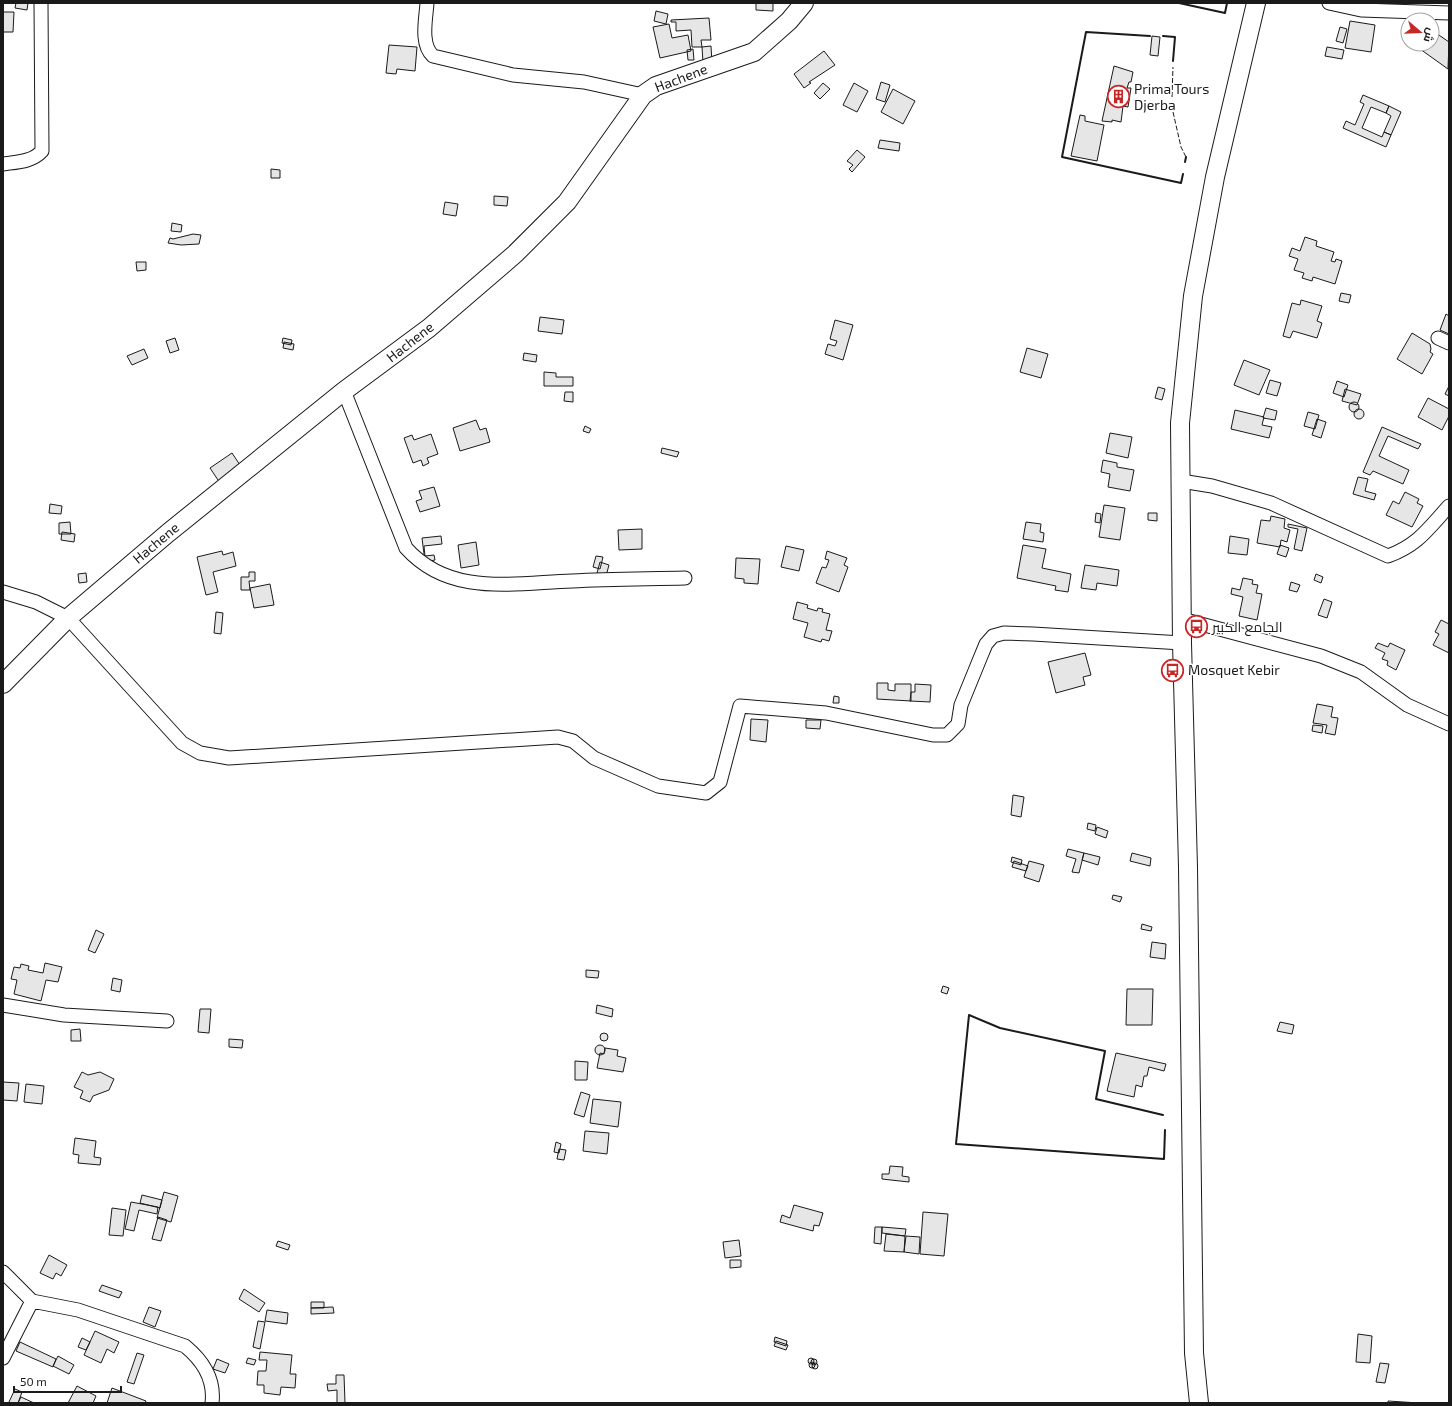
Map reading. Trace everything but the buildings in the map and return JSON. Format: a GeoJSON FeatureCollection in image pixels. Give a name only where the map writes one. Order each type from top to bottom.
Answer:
{"type":"FeatureCollection","features":[{"type":"Feature","properties":{"kind":"main road","name":"Hachene"},"geometry":{"type":"LineString","coordinates":[[3,684],[68,618],[174,528],[344,391],[429,328],[515,254],[567,202],[643,95],[656,86],[754,52],[789,21],[804,3]]}},
{"type":"Feature","properties":{"kind":"main road"},"geometry":{"type":"LineString","coordinates":[[1199,1403],[1194,1345],[1188,867],[1182,643],[1180,423],[1193,296],[1215,177],[1256,3]]}},
{"type":"Feature","properties":{"kind":"street"},"geometry":{"type":"LineString","coordinates":[[3,164],[29,160],[38,156],[42,151],[41,3]]}},
{"type":"Feature","properties":{"kind":"street"},"geometry":{"type":"LineString","coordinates":[[427,3],[426,42],[428,52],[434,56],[513,76],[578,81],[643,95]]}},
{"type":"Feature","properties":{"kind":"street"},"geometry":{"type":"LineString","coordinates":[[1329,3],[1361,10],[1449,13]]}},
{"type":"Feature","properties":{"kind":"street"},"geometry":{"type":"LineString","coordinates":[[344,391],[406,548],[415,558],[445,576],[472,583],[500,585],[571,580],[685,578]]}},
{"type":"Feature","properties":{"kind":"street"},"geometry":{"type":"LineString","coordinates":[[1181,481],[1212,486],[1271,503],[1388,556],[1404,550],[1417,542],[1449,506]]}},
{"type":"Feature","properties":{"kind":"street"},"geometry":{"type":"LineString","coordinates":[[3,592],[36,602],[68,618],[182,742],[200,754],[229,758],[558,737],[573,741],[594,758],[658,786],[706,793],[715,788],[720,782],[740,706],[826,713],[933,735],[947,735],[958,724],[961,705],[986,644],[993,636],[1004,633],[1182,643]]}},
{"type":"Feature","properties":{"kind":"street"},"geometry":{"type":"LineString","coordinates":[[1182,618],[1300,650],[1361,672],[1407,705],[1449,724]]}},
{"type":"Feature","properties":{"kind":"street"},"geometry":{"type":"LineString","coordinates":[[3,1005],[64,1015],[167,1021]]}},
{"type":"Feature","properties":{"kind":"street"},"geometry":{"type":"LineString","coordinates":[[3,1272],[32,1301],[78,1310],[185,1346],[198,1358],[209,1378],[213,1394],[212,1403]]}},
{"type":"Feature","properties":{"kind":"street"},"geometry":{"type":"LineString","coordinates":[[3,1358],[32,1301]]}},
{"type":"Feature","properties":{"kind":"fence"},"geometry":{"type":"LineString","coordinates":[[1172,97],[1173,67]]}},
{"type":"Feature","properties":{"kind":"fence"},"geometry":{"type":"LineString","coordinates":[[1173,112],[1181,147],[1186,157]]}},
{"type":"Feature","properties":{"kind":"wall"},"geometry":{"type":"LineString","coordinates":[[1179,3],[1225,13],[1227,3]]}},
{"type":"Feature","properties":{"kind":"wall"},"geometry":{"type":"LineString","coordinates":[[1150,36],[1086,32],[1062,157],[1181,183],[1183,174]]}},
{"type":"Feature","properties":{"kind":"wall"},"geometry":{"type":"LineString","coordinates":[[1163,36],[1175,37],[1173,61]]}},
{"type":"Feature","properties":{"kind":"wall"},"geometry":{"type":"LineString","coordinates":[[1185,162],[1186,157]]}},
{"type":"Feature","properties":{"kind":"wall"},"geometry":{"type":"LineString","coordinates":[[1163,1115],[1096,1099],[1105,1051],[1000,1028],[969,1015],[956,1144],[1164,1159],[1165,1130]]}},
{"type":"Feature","properties":{"kind":"place","name":"Prima Tours Djerba"},"geometry":{"type":"Point","coordinates":[1118,97]}},
{"type":"Feature","properties":{"kind":"place","name":"الجامع الكبير"},"geometry":{"type":"Point","coordinates":[1197,627]}},
{"type":"Feature","properties":{"kind":"place","name":"Mosquet Kebir"},"geometry":{"type":"Point","coordinates":[1173,670]}}]}
